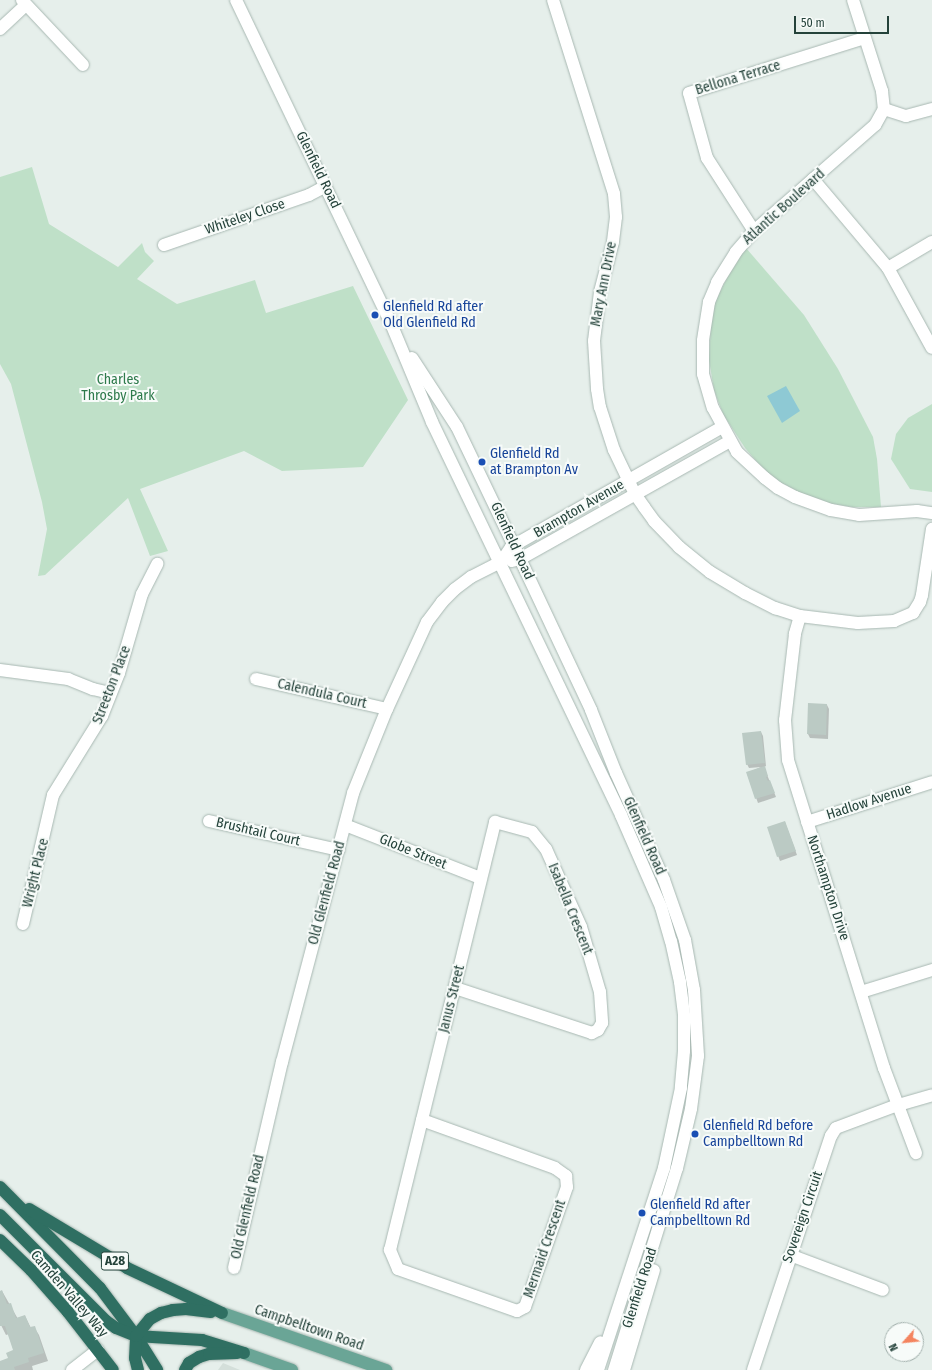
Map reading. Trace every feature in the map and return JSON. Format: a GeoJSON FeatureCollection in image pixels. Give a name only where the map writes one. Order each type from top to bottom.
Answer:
{"type":"FeatureCollection","features":[{"type":"Feature","properties":{"kind":"highway","name":"A28"},"geometry":{"type":"LineString","coordinates":[[0,1187],[12,1199],[127,1268],[222,1313]]}},
{"type":"Feature","properties":{"kind":"highway","name":"Camden Valley Way"},"geometry":{"type":"LineString","coordinates":[[12,1199],[100,1288],[136,1336],[157,1370]]}},
{"type":"Feature","properties":{"kind":"highway"},"geometry":{"type":"LineString","coordinates":[[0,1215],[106,1321],[116,1328],[136,1336],[202,1340],[244,1353]]}},
{"type":"Feature","properties":{"kind":"highway","name":"Camden Valley Way"},"geometry":{"type":"LineString","coordinates":[[0,1240],[31,1270],[113,1370]]}},
{"type":"Feature","properties":{"kind":"highway"},"geometry":{"type":"LineString","coordinates":[[138,1370],[135,1358],[136,1336],[150,1319],[161,1314],[186,1309],[222,1313]]}},
{"type":"Feature","properties":{"kind":"highway"},"geometry":{"type":"LineString","coordinates":[[185,1370],[189,1363],[199,1357],[209,1354],[244,1353]]}},
{"type":"Feature","properties":{"kind":"main road","name":"Campbelltown Road"},"geometry":{"type":"LineString","coordinates":[[222,1313],[386,1370]]}},
{"type":"Feature","properties":{"kind":"main road"},"geometry":{"type":"LineString","coordinates":[[244,1353],[292,1370]]}},
{"type":"Feature","properties":{"kind":"street","name":"Glenfield Road"},"geometry":{"type":"LineString","coordinates":[[236,0],[399,341],[432,422],[501,562],[618,808],[661,907],[671,941],[680,982],[684,1016],[684,1051],[681,1088],[664,1168],[598,1370]]}},
{"type":"Feature","properties":{"kind":"street","name":"Mary Ann Drive"},"geometry":{"type":"LineString","coordinates":[[553,0],[614,194],[616,217],[613,242],[598,308],[594,358],[600,407],[614,450],[628,480],[635,494],[654,521],[679,547],[710,572],[760,600],[800,616],[834,621],[871,623],[894,621],[913,614],[922,595],[932,529]]}},
{"type":"Feature","properties":{"kind":"street"},"geometry":{"type":"LineString","coordinates":[[853,0],[882,91],[884,109],[906,116],[932,109]]}},
{"type":"Feature","properties":{"kind":"street"},"geometry":{"type":"LineString","coordinates":[[0,29],[24,2],[83,65]]}},
{"type":"Feature","properties":{"kind":"street","name":"Bellona Terrace"},"geometry":{"type":"LineString","coordinates":[[754,231],[707,158],[688,93],[865,38]]}},
{"type":"Feature","properties":{"kind":"street","name":"Atlantic Boulevard"},"geometry":{"type":"LineString","coordinates":[[884,109],[875,125],[754,231],[736,252],[717,283],[709,302],[702,356],[703,374],[713,408],[737,452],[778,488],[812,504],[831,510],[859,515],[917,511],[932,513]]}},
{"type":"Feature","properties":{"kind":"street"},"geometry":{"type":"LineString","coordinates":[[814,179],[888,268],[932,348]]}},
{"type":"Feature","properties":{"kind":"street","name":"Whiteley Close"},"geometry":{"type":"LineString","coordinates":[[164,245],[309,195],[326,186]]}},
{"type":"Feature","properties":{"kind":"street"},"geometry":{"type":"LineString","coordinates":[[888,268],[932,242]]}},
{"type":"Feature","properties":{"kind":"street","name":"Glenfield Road"},"geometry":{"type":"LineString","coordinates":[[399,341],[431,385],[457,427],[514,546],[591,710],[616,773],[664,880],[685,940],[694,990],[698,1056],[692,1109],[663,1215],[614,1370]]}},
{"type":"Feature","properties":{"kind":"street","name":"Brampton Avenue"},"geometry":{"type":"LineString","coordinates":[[501,562],[511,547],[722,427]]}},
{"type":"Feature","properties":{"kind":"street","name":"Brampton Avenue"},"geometry":{"type":"LineString","coordinates":[[501,562],[520,559],[730,441]]}},
{"type":"Feature","properties":{"kind":"street","name":"Old Glenfield Road"},"geometry":{"type":"LineString","coordinates":[[234,1268],[282,1062],[339,850],[352,793],[387,709],[427,622],[442,602],[471,577],[501,562]]}},
{"type":"Feature","properties":{"kind":"street","name":"Streeton Place"},"geometry":{"type":"LineString","coordinates":[[48,822],[53,795],[93,733],[102,716],[119,673],[142,594],[157,564]]}},
{"type":"Feature","properties":{"kind":"street","name":"Northampton Drive"},"geometry":{"type":"LineString","coordinates":[[800,616],[795,634],[785,720],[786,744],[792,778],[884,1068],[916,1153]]}},
{"type":"Feature","properties":{"kind":"street"},"geometry":{"type":"LineString","coordinates":[[0,670],[68,678],[92,689],[111,693]]}},
{"type":"Feature","properties":{"kind":"street","name":"Calendula Court"},"geometry":{"type":"LineString","coordinates":[[256,678],[387,709]]}},
{"type":"Feature","properties":{"kind":"street","name":"Hadlow Avenue"},"geometry":{"type":"LineString","coordinates":[[807,822],[932,782]]}},
{"type":"Feature","properties":{"kind":"street","name":"Brushtail Court"},"geometry":{"type":"LineString","coordinates":[[209,821],[339,850]]}},
{"type":"Feature","properties":{"kind":"street","name":"Wright Place"},"geometry":{"type":"LineString","coordinates":[[24,924],[48,822]]}},
{"type":"Feature","properties":{"kind":"street","name":"Isabella Crescent"},"geometry":{"type":"LineString","coordinates":[[455,988],[592,1033],[598,1030],[602,1023],[600,992],[580,926],[546,849],[537,836],[532,832],[495,822],[480,878]]}},
{"type":"Feature","properties":{"kind":"street","name":"Globe Street"},"geometry":{"type":"LineString","coordinates":[[345,825],[480,878]]}},
{"type":"Feature","properties":{"kind":"street","name":"Janus Street"},"geometry":{"type":"LineString","coordinates":[[422,1120],[455,988],[480,878]]}},
{"type":"Feature","properties":{"kind":"street"},"geometry":{"type":"LineString","coordinates":[[861,992],[932,970]]}},
{"type":"Feature","properties":{"kind":"street","name":"Sovereign Circuit"},"geometry":{"type":"LineString","coordinates":[[753,1370],[790,1255],[831,1136],[836,1128],[898,1105],[932,1095]]}},
{"type":"Feature","properties":{"kind":"street","name":"Mermaid Crescent"},"geometry":{"type":"LineString","coordinates":[[422,1120],[555,1168],[566,1176],[566,1187],[525,1307],[517,1311],[398,1269],[394,1263],[390,1250],[422,1120]]}},
{"type":"Feature","properties":{"kind":"street"},"geometry":{"type":"LineString","coordinates":[[624,1370],[656,1265],[663,1215]]}},
{"type":"Feature","properties":{"kind":"street"},"geometry":{"type":"LineString","coordinates":[[790,1255],[883,1290]]}},
{"type":"Feature","properties":{"kind":"street"},"geometry":{"type":"LineString","coordinates":[[586,1370],[623,1291]]}},
{"type":"Feature","properties":{"kind":"street"},"geometry":{"type":"LineString","coordinates":[[72,1370],[98,1350]]}},
{"type":"Feature","properties":{"kind":"shaded area"},"geometry":{"type":"Polygon","coordinates":[[[223,1363],[240,1370],[218,1370],[223,1363]]]}},
{"type":"Feature","properties":{"kind":"green space","name":"Charles Throsby Park"},"geometry":{"type":"Polygon","coordinates":[[[32,167],[49,224],[118,267],[142,243],[145,252],[154,261],[137,279],[177,304],[255,280],[266,313],[353,286],[408,400],[363,467],[282,471],[244,451],[140,489],[168,551],[150,556],[128,498],[45,575],[38,576],[47,529],[42,502],[11,384],[0,364],[0,177],[32,167]]]}},
{"type":"Feature","properties":{"kind":"green space"},"geometry":{"type":"Polygon","coordinates":[[[746,248],[804,315],[838,369],[873,437],[877,459],[881,507],[852,507],[815,501],[780,482],[764,470],[745,448],[723,414],[714,390],[709,360],[711,324],[714,304],[727,278],[746,248]]]}},
{"type":"Feature","properties":{"kind":"green space"},"geometry":{"type":"Polygon","coordinates":[[[932,404],[932,492],[910,489],[891,459],[896,434],[908,418],[932,404]]]}},
{"type":"Feature","properties":{"kind":"water"},"geometry":{"type":"Polygon","coordinates":[[[786,386],[800,411],[782,423],[767,396],[786,386]]]}},
{"type":"Feature","properties":{"kind":"building"},"geometry":{"type":"Polygon","coordinates":[[[808,703],[827,704],[826,735],[807,734],[808,703]]]}},
{"type":"Feature","properties":{"kind":"building"},"geometry":{"type":"Polygon","coordinates":[[[761,731],[765,763],[746,765],[742,733],[761,731]]]}},
{"type":"Feature","properties":{"kind":"building"},"geometry":{"type":"Polygon","coordinates":[[[765,766],[768,776],[766,777],[768,781],[770,780],[775,793],[755,799],[746,772],[765,766]]]}},
{"type":"Feature","properties":{"kind":"building"},"geometry":{"type":"Polygon","coordinates":[[[785,821],[796,851],[777,857],[767,827],[785,821]]]}},
{"type":"Feature","properties":{"kind":"building"},"geometry":{"type":"Polygon","coordinates":[[[2,1290],[7,1304],[11,1303],[16,1318],[25,1315],[30,1327],[35,1326],[44,1353],[28,1358],[29,1362],[14,1367],[15,1370],[0,1370],[0,1361],[8,1358],[6,1353],[13,1350],[5,1326],[0,1326],[0,1291],[2,1290]]]}},
{"type":"Feature","properties":{"kind":"place","name":"Glenfield Rd after Old Glenfield Rd"},"geometry":{"type":"Point","coordinates":[375,315]}},
{"type":"Feature","properties":{"kind":"place","name":"Glenfield Rd at Brampton Av"},"geometry":{"type":"Point","coordinates":[482,462]}},
{"type":"Feature","properties":{"kind":"place","name":"Glenfield Rd before Campbelltown Rd"},"geometry":{"type":"Point","coordinates":[695,1134]}},
{"type":"Feature","properties":{"kind":"place","name":"Glenfield Rd after Campbelltown Rd"},"geometry":{"type":"Point","coordinates":[642,1213]}}]}
